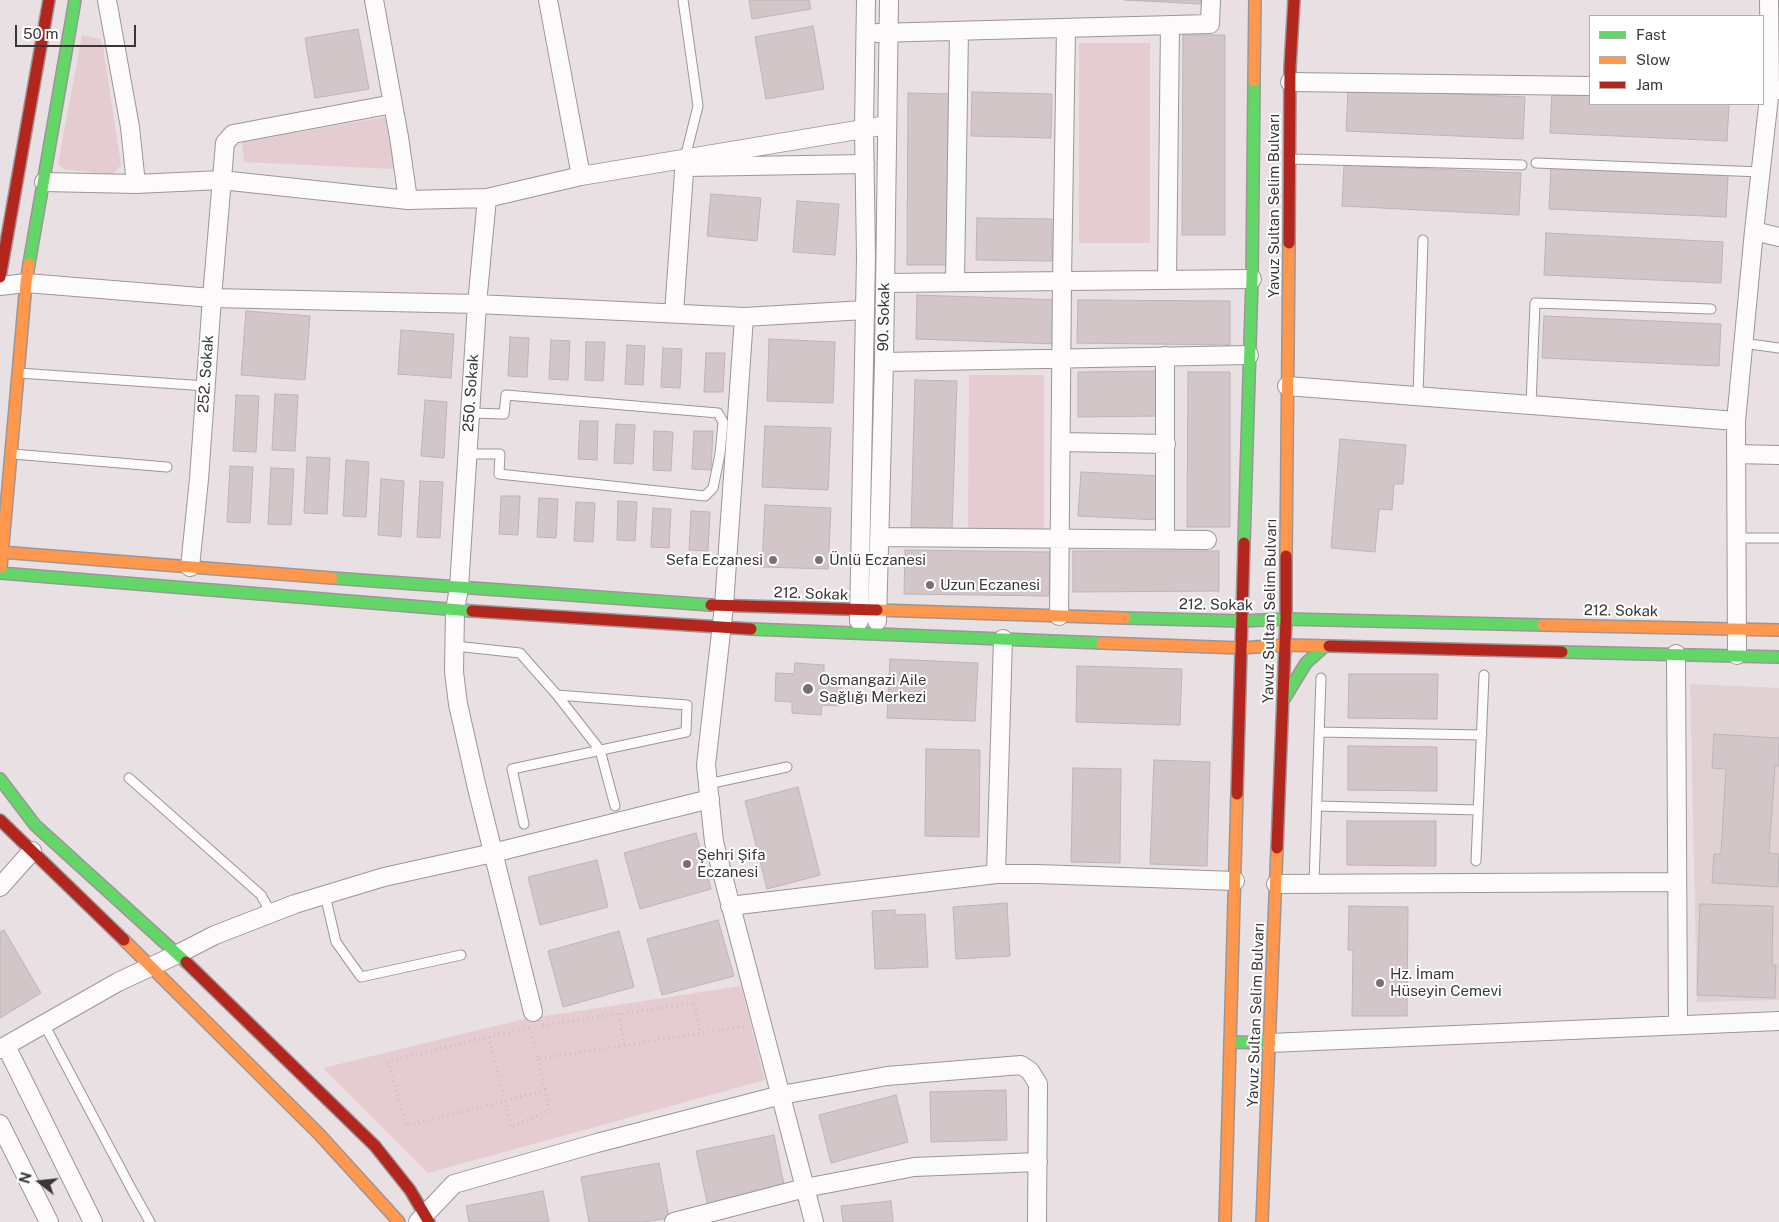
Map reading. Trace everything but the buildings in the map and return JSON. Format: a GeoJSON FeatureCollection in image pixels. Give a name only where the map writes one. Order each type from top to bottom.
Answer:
{"type":"FeatureCollection","features":[{"type":"Feature","properties":{"kind":"street"},"geometry":{"type":"LineString","coordinates":[[0,277],[49,0]]}},
{"type":"Feature","properties":{"kind":"street"},"geometry":{"type":"LineString","coordinates":[[75,0],[26,283],[0,572],[455,610],[722,628],[1241,648],[1285,645],[1779,657]]}},
{"type":"Feature","properties":{"kind":"street"},"geometry":{"type":"LineString","coordinates":[[108,0],[130,127],[136,184]]}},
{"type":"Feature","properties":{"kind":"street"},"geometry":{"type":"LineString","coordinates":[[374,0],[400,137],[408,200]]}},
{"type":"Feature","properties":{"kind":"street"},"geometry":{"type":"LineString","coordinates":[[548,0],[581,176]]}},
{"type":"Feature","properties":{"kind":"street","name":"90. Sokak"},"geometry":{"type":"LineString","coordinates":[[858,634],[866,257],[864,128],[866,0]]}},
{"type":"Feature","properties":{"kind":"street","name":"90. Sokak"},"geometry":{"type":"LineString","coordinates":[[877,634],[884,362],[888,0]]}},
{"type":"Feature","properties":{"kind":"street"},"geometry":{"type":"LineString","coordinates":[[865,33],[1210,24],[1211,0]]}},
{"type":"Feature","properties":{"kind":"street","name":"Yavuz Sultan Selim Bulvarı"},"geometry":{"type":"LineString","coordinates":[[1225,1222],[1252,279],[1255,0]]}},
{"type":"Feature","properties":{"kind":"street","name":"Yavuz Sultan Selim Bulvarı"},"geometry":{"type":"LineString","coordinates":[[1262,1222],[1286,619],[1289,159],[1294,0]]}},
{"type":"Feature","properties":{"kind":"street"},"geometry":{"type":"LineString","coordinates":[[1737,655],[1736,421],[1754,231],[1771,89],[1769,0]]}},
{"type":"Feature","properties":{"kind":"street"},"geometry":{"type":"LineString","coordinates":[[1167,280],[1170,25]]}},
{"type":"Feature","properties":{"kind":"street"},"geometry":{"type":"LineString","coordinates":[[1060,616],[1066,28]]}},
{"type":"Feature","properties":{"kind":"street"},"geometry":{"type":"LineString","coordinates":[[955,282],[960,31]]}},
{"type":"Feature","properties":{"kind":"street"},"geometry":{"type":"LineString","coordinates":[[1290,82],[1589,86]]}},
{"type":"Feature","properties":{"kind":"street","name":"252. Sokak"},"geometry":{"type":"LineString","coordinates":[[190,567],[199,479],[225,143],[233,134],[393,104]]}},
{"type":"Feature","properties":{"kind":"street"},"geometry":{"type":"LineString","coordinates":[[44,182],[136,184],[221,180],[408,200],[487,198],[581,176],[685,162],[864,128],[887,126]]}},
{"type":"Feature","properties":{"kind":"street"},"geometry":{"type":"LineString","coordinates":[[685,162],[865,164]]}},
{"type":"Feature","properties":{"kind":"street"},"geometry":{"type":"LineString","coordinates":[[674,313],[685,162]]}},
{"type":"Feature","properties":{"kind":"street","name":"250. Sokak"},"geometry":{"type":"LineString","coordinates":[[487,198],[477,304],[459,588],[455,610],[454,672],[458,704],[531,1020]]}},
{"type":"Feature","properties":{"kind":"street"},"geometry":{"type":"LineString","coordinates":[[1754,231],[1779,237]]}},
{"type":"Feature","properties":{"kind":"street"},"geometry":{"type":"LineString","coordinates":[[885,283],[1252,279]]}},
{"type":"Feature","properties":{"kind":"street"},"geometry":{"type":"LineString","coordinates":[[0,286],[26,283],[212,298],[477,304],[744,317],[865,310]]}},
{"type":"Feature","properties":{"kind":"street"},"geometry":{"type":"LineString","coordinates":[[744,317],[724,606],[706,765],[714,842],[814,1222]]}},
{"type":"Feature","properties":{"kind":"street"},"geometry":{"type":"LineString","coordinates":[[884,362],[1250,355]]}},
{"type":"Feature","properties":{"kind":"street"},"geometry":{"type":"LineString","coordinates":[[1165,539],[1166,356]]}},
{"type":"Feature","properties":{"kind":"street"},"geometry":{"type":"LineString","coordinates":[[1287,386],[1736,421]]}},
{"type":"Feature","properties":{"kind":"street"},"geometry":{"type":"LineString","coordinates":[[1061,442],[1166,444]]}},
{"type":"Feature","properties":{"kind":"street"},"geometry":{"type":"LineString","coordinates":[[1736,454],[1779,455]]}},
{"type":"Feature","properties":{"kind":"street"},"geometry":{"type":"LineString","coordinates":[[879,537],[1207,540]]}},
{"type":"Feature","properties":{"kind":"street","name":"212. Sokak"},"geometry":{"type":"LineString","coordinates":[[1,552],[459,588],[724,606],[1242,621],[1286,619],[1779,630]]}},
{"type":"Feature","properties":{"kind":"street"},"geometry":{"type":"LineString","coordinates":[[996,874],[1003,639]]}},
{"type":"Feature","properties":{"kind":"street"},"geometry":{"type":"LineString","coordinates":[[1197,646],[1212,657]]}},
{"type":"Feature","properties":{"kind":"street"},"geometry":{"type":"LineString","coordinates":[[1283,700],[1306,663],[1325,646]]}},
{"type":"Feature","properties":{"kind":"street"},"geometry":{"type":"LineString","coordinates":[[1676,654],[1678,1025]]}},
{"type":"Feature","properties":{"kind":"street"},"geometry":{"type":"LineString","coordinates":[[1230,675],[1240,708]]}},
{"type":"Feature","properties":{"kind":"street"},"geometry":{"type":"LineString","coordinates":[[0,779],[35,825],[178,954],[375,1146],[410,1190],[424,1219],[454,1184],[596,1143],[781,1095],[887,1076],[1021,1065],[1035,1076],[1038,1084],[1037,1222]]}},
{"type":"Feature","properties":{"kind":"street"},"geometry":{"type":"LineString","coordinates":[[94,1222],[3,1047],[118,982],[215,935],[270,913],[384,876],[493,853],[709,791]]}},
{"type":"Feature","properties":{"kind":"street"},"geometry":{"type":"LineString","coordinates":[[0,820],[151,966],[319,1134],[399,1222]]}},
{"type":"Feature","properties":{"kind":"street"},"geometry":{"type":"LineString","coordinates":[[0,887],[46,834]]}},
{"type":"Feature","properties":{"kind":"street"},"geometry":{"type":"LineString","coordinates":[[730,906],[996,874],[1235,881]]}},
{"type":"Feature","properties":{"kind":"street"},"geometry":{"type":"LineString","coordinates":[[1276,884],[1677,882]]}},
{"type":"Feature","properties":{"kind":"street"},"geometry":{"type":"LineString","coordinates":[[1230,1042],[1270,1043],[1779,1020]]}},
{"type":"Feature","properties":{"kind":"street"},"geometry":{"type":"LineString","coordinates":[[0,1124],[49,1222]]}},
{"type":"Feature","properties":{"kind":"street"},"geometry":{"type":"LineString","coordinates":[[674,1222],[715,1217],[805,1188],[914,1167],[1038,1162]]}},
{"type":"Feature","properties":{"kind":"lane"},"geometry":{"type":"LineString","coordinates":[[683,0],[698,106],[685,162]]}},
{"type":"Feature","properties":{"kind":"lane"},"geometry":{"type":"LineString","coordinates":[[1289,159],[1522,165]]}},
{"type":"Feature","properties":{"kind":"lane"},"geometry":{"type":"LineString","coordinates":[[1536,163],[1761,172]]}},
{"type":"Feature","properties":{"kind":"lane"},"geometry":{"type":"LineString","coordinates":[[1418,396],[1423,240]]}},
{"type":"Feature","properties":{"kind":"lane"},"geometry":{"type":"LineString","coordinates":[[1530,405],[1535,303],[1711,309]]}},
{"type":"Feature","properties":{"kind":"lane"},"geometry":{"type":"LineString","coordinates":[[1743,343],[1779,348]]}},
{"type":"Feature","properties":{"kind":"lane"},"geometry":{"type":"LineString","coordinates":[[17,372],[206,386]]}},
{"type":"Feature","properties":{"kind":"lane"},"geometry":{"type":"LineString","coordinates":[[467,454],[500,454],[499,474],[705,496],[713,488],[720,454],[723,422],[718,413],[506,395],[504,414],[470,414]]}},
{"type":"Feature","properties":{"kind":"lane"},"geometry":{"type":"LineString","coordinates":[[11,453],[167,467]]}},
{"type":"Feature","properties":{"kind":"lane"},"geometry":{"type":"LineString","coordinates":[[1736,538],[1779,538]]}},
{"type":"Feature","properties":{"kind":"lane"},"geometry":{"type":"LineString","coordinates":[[455,646],[520,653],[557,695],[600,750],[615,806]]}},
{"type":"Feature","properties":{"kind":"lane"},"geometry":{"type":"LineString","coordinates":[[1476,861],[1484,675]]}},
{"type":"Feature","properties":{"kind":"lane"},"geometry":{"type":"LineString","coordinates":[[1314,883],[1321,678]]}},
{"type":"Feature","properties":{"kind":"lane"},"geometry":{"type":"LineString","coordinates":[[524,824],[512,769],[686,732],[686,705],[557,695]]}},
{"type":"Feature","properties":{"kind":"lane"},"geometry":{"type":"LineString","coordinates":[[1319,732],[1482,735]]}},
{"type":"Feature","properties":{"kind":"lane"},"geometry":{"type":"LineString","coordinates":[[709,791],[786,767]]}},
{"type":"Feature","properties":{"kind":"lane"},"geometry":{"type":"LineString","coordinates":[[129,778],[261,895],[270,913]]}},
{"type":"Feature","properties":{"kind":"lane"},"geometry":{"type":"LineString","coordinates":[[1317,806],[1478,810]]}},
{"type":"Feature","properties":{"kind":"lane"},"geometry":{"type":"LineString","coordinates":[[325,895],[336,942],[362,977],[461,955]]}},
{"type":"Feature","properties":{"kind":"lane"},"geometry":{"type":"LineString","coordinates":[[44,1024],[150,1222]]}},
{"type":"Feature","properties":{"kind":"path"},"geometry":{"type":"LineString","coordinates":[[545,1090],[406,1126],[388,1061],[489,1037],[531,1020],[619,1014],[694,1002],[700,1034]]}},
{"type":"Feature","properties":{"kind":"path"},"geometry":{"type":"LineString","coordinates":[[619,1014],[624,1045]]}},
{"type":"Feature","properties":{"kind":"path"},"geometry":{"type":"LineString","coordinates":[[489,1037],[511,1127],[549,1111],[531,1020]]}},
{"type":"Feature","properties":{"kind":"path"},"geometry":{"type":"LineString","coordinates":[[538,1059],[762,1024]]}},
{"type":"Feature","properties":{"kind":"shaded area"},"geometry":{"type":"Polygon","coordinates":[[[82,35],[100,39],[103,46],[121,165],[112,175],[63,169],[58,163],[82,35]]]}},
{"type":"Feature","properties":{"kind":"shaded area"},"geometry":{"type":"Polygon","coordinates":[[[1079,43],[1150,43],[1150,243],[1079,243],[1079,43]]]}},
{"type":"Feature","properties":{"kind":"shaded area"},"geometry":{"type":"Polygon","coordinates":[[[385,117],[395,169],[244,162],[242,142],[385,117]]]}},
{"type":"Feature","properties":{"kind":"shaded area"},"geometry":{"type":"Polygon","coordinates":[[[969,375],[1044,375],[1044,533],[968,529],[969,375]]]}},
{"type":"Feature","properties":{"kind":"shaded area"},"geometry":{"type":"Polygon","coordinates":[[[1690,684],[1779,688],[1779,1000],[1697,1002],[1690,684]]]}},
{"type":"Feature","properties":{"kind":"shaded area"},"geometry":{"type":"Polygon","coordinates":[[[741,986],[765,1080],[428,1173],[323,1068],[520,1020],[741,986]]]}},
{"type":"Feature","properties":{"kind":"traffic: fast"},"geometry":{"type":"LineString","coordinates":[[29,264],[75,0]]}},
{"type":"Feature","properties":{"kind":"traffic: fast"},"geometry":{"type":"LineString","coordinates":[[1244,543],[1252,279],[1254,81]]}},
{"type":"Feature","properties":{"kind":"traffic: fast"},"geometry":{"type":"LineString","coordinates":[[0,573],[472,611]]}},
{"type":"Feature","properties":{"kind":"traffic: fast"},"geometry":{"type":"LineString","coordinates":[[332,578],[711,605]]}},
{"type":"Feature","properties":{"kind":"traffic: fast"},"geometry":{"type":"LineString","coordinates":[[1125,618],[1242,621],[1286,619],[1543,625]]}},
{"type":"Feature","properties":{"kind":"traffic: fast"},"geometry":{"type":"LineString","coordinates":[[751,629],[1102,643]]}},
{"type":"Feature","properties":{"kind":"traffic: fast"},"geometry":{"type":"LineString","coordinates":[[1284,699],[1306,663],[1325,646]]}},
{"type":"Feature","properties":{"kind":"traffic: fast"},"geometry":{"type":"LineString","coordinates":[[1562,652],[1779,657]]}},
{"type":"Feature","properties":{"kind":"traffic: fast"},"geometry":{"type":"LineString","coordinates":[[0,779],[35,825],[186,962]]}},
{"type":"Feature","properties":{"kind":"traffic: fast"},"geometry":{"type":"LineString","coordinates":[[1230,1042],[1270,1043]]}},
{"type":"Feature","properties":{"kind":"traffic: slow"},"geometry":{"type":"LineString","coordinates":[[1254,81],[1255,0]]}},
{"type":"Feature","properties":{"kind":"traffic: slow"},"geometry":{"type":"LineString","coordinates":[[1286,556],[1289,243]]}},
{"type":"Feature","properties":{"kind":"traffic: slow"},"geometry":{"type":"LineString","coordinates":[[1,567],[29,264]]}},
{"type":"Feature","properties":{"kind":"traffic: slow"},"geometry":{"type":"LineString","coordinates":[[0,552],[332,578]]}},
{"type":"Feature","properties":{"kind":"traffic: slow"},"geometry":{"type":"LineString","coordinates":[[877,610],[1125,618]]}},
{"type":"Feature","properties":{"kind":"traffic: slow"},"geometry":{"type":"LineString","coordinates":[[1543,625],[1779,630]]}},
{"type":"Feature","properties":{"kind":"traffic: slow"},"geometry":{"type":"LineString","coordinates":[[1102,643],[1241,648],[1285,645],[1329,646]]}},
{"type":"Feature","properties":{"kind":"traffic: slow"},"geometry":{"type":"LineString","coordinates":[[1225,1222],[1237,794]]}},
{"type":"Feature","properties":{"kind":"traffic: slow"},"geometry":{"type":"LineString","coordinates":[[1262,1222],[1277,848]]}},
{"type":"Feature","properties":{"kind":"traffic: slow"},"geometry":{"type":"LineString","coordinates":[[124,940],[319,1134],[399,1222]]}},
{"type":"Feature","properties":{"kind":"traffic: jam"},"geometry":{"type":"LineString","coordinates":[[0,277],[49,0]]}},
{"type":"Feature","properties":{"kind":"traffic: jam"},"geometry":{"type":"LineString","coordinates":[[1289,243],[1290,67],[1294,0]]}},
{"type":"Feature","properties":{"kind":"traffic: jam"},"geometry":{"type":"LineString","coordinates":[[1237,794],[1244,543]]}},
{"type":"Feature","properties":{"kind":"traffic: jam"},"geometry":{"type":"LineString","coordinates":[[1277,848],[1286,619],[1286,556]]}},
{"type":"Feature","properties":{"kind":"traffic: jam"},"geometry":{"type":"LineString","coordinates":[[711,605],[877,610]]}},
{"type":"Feature","properties":{"kind":"traffic: jam"},"geometry":{"type":"LineString","coordinates":[[472,611],[751,629]]}},
{"type":"Feature","properties":{"kind":"traffic: jam"},"geometry":{"type":"LineString","coordinates":[[1329,646],[1562,652]]}},
{"type":"Feature","properties":{"kind":"traffic: jam"},"geometry":{"type":"LineString","coordinates":[[0,820],[124,940]]}},
{"type":"Feature","properties":{"kind":"traffic: jam"},"geometry":{"type":"LineString","coordinates":[[186,962],[375,1146],[410,1190],[429,1222]]}},
{"type":"Feature","properties":{"kind":"place","name":"Sefa Eczanesi"},"geometry":{"type":"Point","coordinates":[773,560]}},
{"type":"Feature","properties":{"kind":"place","name":"Ünlü Eczanesi"},"geometry":{"type":"Point","coordinates":[819,560]}},
{"type":"Feature","properties":{"kind":"place","name":"Uzun Eczanesi"},"geometry":{"type":"Point","coordinates":[930,585]}},
{"type":"Feature","properties":{"kind":"place","name":"Osmangazi Aile Sağlığı Merkezi"},"geometry":{"type":"Point","coordinates":[808,689]}},
{"type":"Feature","properties":{"kind":"place","name":"Şehri Şifa Eczanesi"},"geometry":{"type":"Point","coordinates":[687,864]}},
{"type":"Feature","properties":{"kind":"place","name":"Hz. İmam Hüseyin Cemevi"},"geometry":{"type":"Point","coordinates":[1380,983]}}]}
